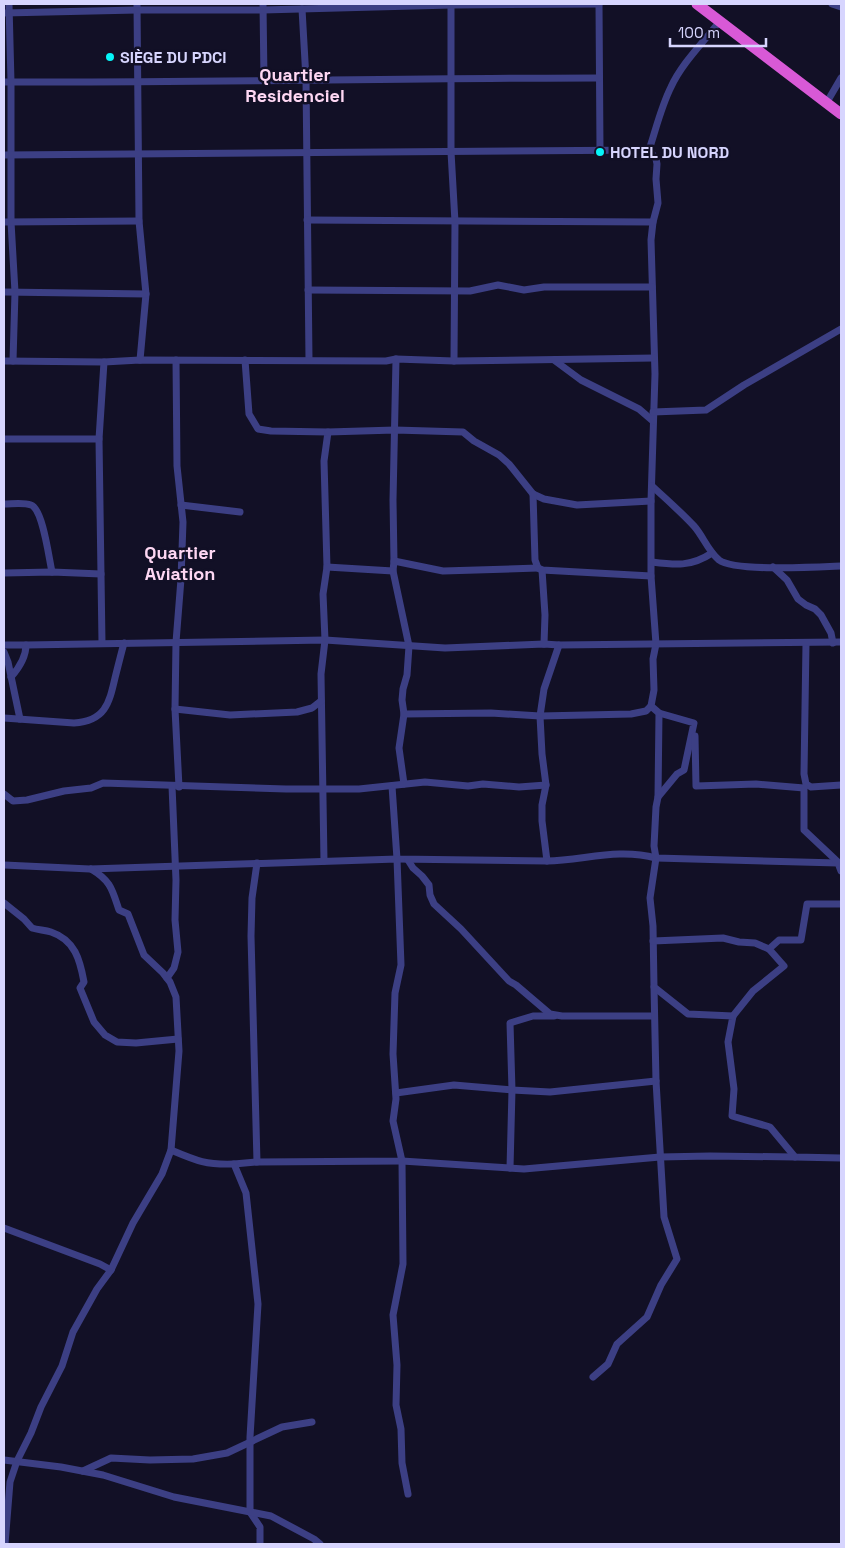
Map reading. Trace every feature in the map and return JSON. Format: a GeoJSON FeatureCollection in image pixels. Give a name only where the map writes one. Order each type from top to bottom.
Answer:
{"type":"FeatureCollection","features":[{"type":"Feature","properties":{"kind":"highway"},"geometry":{"type":"LineString","coordinates":[[697,4],[841,114]]}},
{"type":"Feature","properties":{"kind":"street"},"geometry":{"type":"LineString","coordinates":[[9,4],[6,13],[12,155],[8,222],[15,292],[14,361]]}},
{"type":"Feature","properties":{"kind":"street"},"geometry":{"type":"LineString","coordinates":[[6,13],[137,7],[302,8],[599,4],[600,150]]}},
{"type":"Feature","properties":{"kind":"street"},"geometry":{"type":"LineString","coordinates":[[832,4],[841,8]]}},
{"type":"Feature","properties":{"kind":"street"},"geometry":{"type":"LineString","coordinates":[[451,5],[451,152],[455,222],[454,361]]}},
{"type":"Feature","properties":{"kind":"street"},"geometry":{"type":"LineString","coordinates":[[137,7],[139,220],[146,294],[140,360]]}},
{"type":"Feature","properties":{"kind":"street"},"geometry":{"type":"LineString","coordinates":[[264,7],[264,80]]}},
{"type":"Feature","properties":{"kind":"street"},"geometry":{"type":"LineString","coordinates":[[302,8],[306,80],[308,360]]}},
{"type":"Feature","properties":{"kind":"street"},"geometry":{"type":"LineString","coordinates":[[649,150],[671,86],[719,22]]}},
{"type":"Feature","properties":{"kind":"street"},"geometry":{"type":"LineString","coordinates":[[8,82],[138,83],[264,80],[599,78]]}},
{"type":"Feature","properties":{"kind":"street"},"geometry":{"type":"LineString","coordinates":[[827,102],[841,78]]}},
{"type":"Feature","properties":{"kind":"street"},"geometry":{"type":"LineString","coordinates":[[4,155],[649,150]]}},
{"type":"Feature","properties":{"kind":"street"},"geometry":{"type":"LineString","coordinates":[[404,714],[491,712],[540,716],[632,714],[646,711],[651,706],[654,690],[653,659],[656,644],[651,576],[654,358],[651,240],[658,204],[657,164],[656,159],[649,150]]}},
{"type":"Feature","properties":{"kind":"street"},"geometry":{"type":"LineString","coordinates":[[8,222],[139,220]]}},
{"type":"Feature","properties":{"kind":"street"},"geometry":{"type":"LineString","coordinates":[[307,220],[653,222]]}},
{"type":"Feature","properties":{"kind":"street"},"geometry":{"type":"LineString","coordinates":[[308,290],[455,292],[498,285],[524,290],[544,287],[652,288]]}},
{"type":"Feature","properties":{"kind":"street"},"geometry":{"type":"LineString","coordinates":[[4,292],[146,294]]}},
{"type":"Feature","properties":{"kind":"street"},"geometry":{"type":"LineString","coordinates":[[653,412],[706,410],[744,385],[841,329]]}},
{"type":"Feature","properties":{"kind":"street"},"geometry":{"type":"LineString","coordinates":[[4,361],[386,361],[396,359],[454,361],[654,358]]}},
{"type":"Feature","properties":{"kind":"street"},"geometry":{"type":"LineString","coordinates":[[396,359],[392,500],[393,571],[409,646],[408,676],[403,688],[404,714],[399,748],[404,784]]}},
{"type":"Feature","properties":{"kind":"street"},"geometry":{"type":"LineString","coordinates":[[167,978],[174,968],[178,952],[175,920],[175,709],[176,642],[183,522],[177,466],[176,360]]}},
{"type":"Feature","properties":{"kind":"street"},"geometry":{"type":"LineString","coordinates":[[245,360],[249,414],[258,429],[328,432],[395,430],[463,432],[474,441],[499,454],[533,494],[550,501],[569,504],[651,501]]}},
{"type":"Feature","properties":{"kind":"street"},"geometry":{"type":"LineString","coordinates":[[554,360],[581,380],[639,409],[653,421]]}},
{"type":"Feature","properties":{"kind":"street"},"geometry":{"type":"LineString","coordinates":[[102,643],[99,439],[104,362]]}},
{"type":"Feature","properties":{"kind":"street"},"geometry":{"type":"LineString","coordinates":[[324,861],[321,674],[326,640],[323,594],[327,567],[324,461],[328,432]]}},
{"type":"Feature","properties":{"kind":"street"},"geometry":{"type":"LineString","coordinates":[[4,439],[99,439]]}},
{"type":"Feature","properties":{"kind":"street"},"geometry":{"type":"LineString","coordinates":[[652,486],[694,526],[703,536],[712,553],[720,561],[730,565],[773,567],[841,566]]}},
{"type":"Feature","properties":{"kind":"street"},"geometry":{"type":"LineString","coordinates":[[533,494],[535,560],[540,569],[545,615],[544,644]]}},
{"type":"Feature","properties":{"kind":"street"},"geometry":{"type":"LineString","coordinates":[[4,504],[24,504],[35,507],[40,518],[52,572]]}},
{"type":"Feature","properties":{"kind":"street"},"geometry":{"type":"LineString","coordinates":[[181,505],[240,512]]}},
{"type":"Feature","properties":{"kind":"street"},"geometry":{"type":"LineString","coordinates":[[652,562],[685,565],[703,559],[712,553]]}},
{"type":"Feature","properties":{"kind":"street"},"geometry":{"type":"LineString","coordinates":[[394,562],[443,571],[540,569],[651,576]]}},
{"type":"Feature","properties":{"kind":"street"},"geometry":{"type":"LineString","coordinates":[[327,567],[393,571]]}},
{"type":"Feature","properties":{"kind":"street"},"geometry":{"type":"LineString","coordinates":[[773,567],[787,580],[798,599],[821,615],[831,633],[833,643]]}},
{"type":"Feature","properties":{"kind":"street"},"geometry":{"type":"LineString","coordinates":[[4,573],[101,574]]}},
{"type":"Feature","properties":{"kind":"street"},"geometry":{"type":"LineString","coordinates":[[4,645],[326,640],[445,648],[544,644],[841,642]]}},
{"type":"Feature","properties":{"kind":"street"},"geometry":{"type":"LineString","coordinates":[[4,718],[74,723],[85,722],[97,717],[108,704],[124,643]]}},
{"type":"Feature","properties":{"kind":"street"},"geometry":{"type":"LineString","coordinates":[[806,643],[804,774],[806,784],[811,787],[841,786]]}},
{"type":"Feature","properties":{"kind":"street"},"geometry":{"type":"LineString","coordinates":[[12,677],[26,653],[26,645]]}},
{"type":"Feature","properties":{"kind":"street"},"geometry":{"type":"LineString","coordinates":[[547,861],[544,850],[542,813],[546,784],[540,716],[544,689],[559,645]]}},
{"type":"Feature","properties":{"kind":"street"},"geometry":{"type":"LineString","coordinates":[[4,652],[12,677],[20,719]]}},
{"type":"Feature","properties":{"kind":"street"},"geometry":{"type":"LineString","coordinates":[[175,709],[230,714],[297,712],[312,708],[321,701]]}},
{"type":"Feature","properties":{"kind":"street"},"geometry":{"type":"LineString","coordinates":[[651,706],[659,713],[694,723]]}},
{"type":"Feature","properties":{"kind":"street"},"geometry":{"type":"LineString","coordinates":[[593,1377],[608,1364],[617,1344],[647,1317],[661,1285],[677,1259],[664,1217],[656,1081],[653,940],[650,898],[656,858],[654,846],[658,797],[659,713]]}},
{"type":"Feature","properties":{"kind":"street"},"geometry":{"type":"LineString","coordinates":[[658,797],[677,774],[684,770],[694,723]]}},
{"type":"Feature","properties":{"kind":"street"},"geometry":{"type":"LineString","coordinates":[[694,723],[696,786],[756,784],[804,788],[804,830],[840,864],[841,871]]}},
{"type":"Feature","properties":{"kind":"street"},"geometry":{"type":"LineString","coordinates":[[4,794],[13,801],[26,800],[103,784],[359,789],[425,782],[468,786],[483,784],[519,787],[546,784]]}},
{"type":"Feature","properties":{"kind":"street"},"geometry":{"type":"LineString","coordinates":[[392,786],[401,965],[395,993],[393,1054],[396,1092],[393,1121],[402,1161],[403,1264],[393,1315],[397,1365],[396,1405],[401,1430],[402,1463],[408,1494]]}},
{"type":"Feature","properties":{"kind":"street"},"geometry":{"type":"LineString","coordinates":[[4,864],[90,869],[397,859],[547,861],[617,854],[640,854],[656,858],[840,864]]}},
{"type":"Feature","properties":{"kind":"street"},"geometry":{"type":"LineString","coordinates":[[408,860],[413,868],[429,884],[430,895],[434,904],[461,929],[509,981],[550,1014],[562,1016]]}},
{"type":"Feature","properties":{"kind":"street"},"geometry":{"type":"LineString","coordinates":[[257,863],[252,898],[251,936],[257,1162]]}},
{"type":"Feature","properties":{"kind":"street"},"geometry":{"type":"LineString","coordinates":[[5,1544],[10,1482],[17,1461],[62,1366],[73,1332],[97,1289],[111,1270],[133,1223],[162,1174],[171,1150],[179,1051],[176,997],[167,978],[144,955],[128,914],[119,910],[111,888],[103,876],[90,869]]}},
{"type":"Feature","properties":{"kind":"street"},"geometry":{"type":"LineString","coordinates":[[4,903],[32,928],[51,932],[70,944],[76,951],[84,982],[80,988],[94,1022],[105,1035],[117,1042],[136,1043],[178,1039]]}},
{"type":"Feature","properties":{"kind":"street"},"geometry":{"type":"LineString","coordinates":[[769,949],[779,940],[801,940],[807,904],[841,904]]}},
{"type":"Feature","properties":{"kind":"street"},"geometry":{"type":"LineString","coordinates":[[653,940],[723,938],[754,943],[769,949],[784,966],[753,991],[733,1016],[728,1042],[734,1088],[732,1116],[770,1127],[795,1157]]}},
{"type":"Feature","properties":{"kind":"street"},"geometry":{"type":"LineString","coordinates":[[654,987],[688,1014],[733,1016]]}},
{"type":"Feature","properties":{"kind":"street"},"geometry":{"type":"LineString","coordinates":[[510,1168],[512,1090],[510,1022],[533,1016],[654,1016]]}},
{"type":"Feature","properties":{"kind":"street"},"geometry":{"type":"LineString","coordinates":[[396,1092],[454,1084],[550,1092],[656,1081]]}},
{"type":"Feature","properties":{"kind":"street"},"geometry":{"type":"LineString","coordinates":[[171,1150],[203,1163],[215,1164],[402,1161],[524,1169],[660,1157],[841,1158]]}},
{"type":"Feature","properties":{"kind":"street"},"geometry":{"type":"LineString","coordinates":[[234,1164],[246,1193],[258,1304],[250,1442],[250,1512],[260,1527],[260,1544]]}},
{"type":"Feature","properties":{"kind":"street"},"geometry":{"type":"LineString","coordinates":[[4,1228],[100,1264],[111,1270]]}},
{"type":"Feature","properties":{"kind":"street"},"geometry":{"type":"LineString","coordinates":[[82,1471],[111,1458],[150,1460],[193,1459],[227,1453],[282,1427],[312,1422]]}},
{"type":"Feature","properties":{"kind":"street"},"geometry":{"type":"LineString","coordinates":[[4,1460],[103,1475],[174,1497],[270,1516],[320,1544]]}},
{"type":"Feature","properties":{"kind":"place","name":"SIÈGE DU PDCI"},"geometry":{"type":"Point","coordinates":[110,57]}},
{"type":"Feature","properties":{"kind":"place","name":"HOTEL DU NORD"},"geometry":{"type":"Point","coordinates":[600,152]}},
{"type":"Feature","properties":{"kind":"district","name":"Quartier Residenciel"},"geometry":{"type":"Point","coordinates":[295,85]}},
{"type":"Feature","properties":{"kind":"district","name":"Quartier Aviation"},"geometry":{"type":"Point","coordinates":[180,563]}}]}
